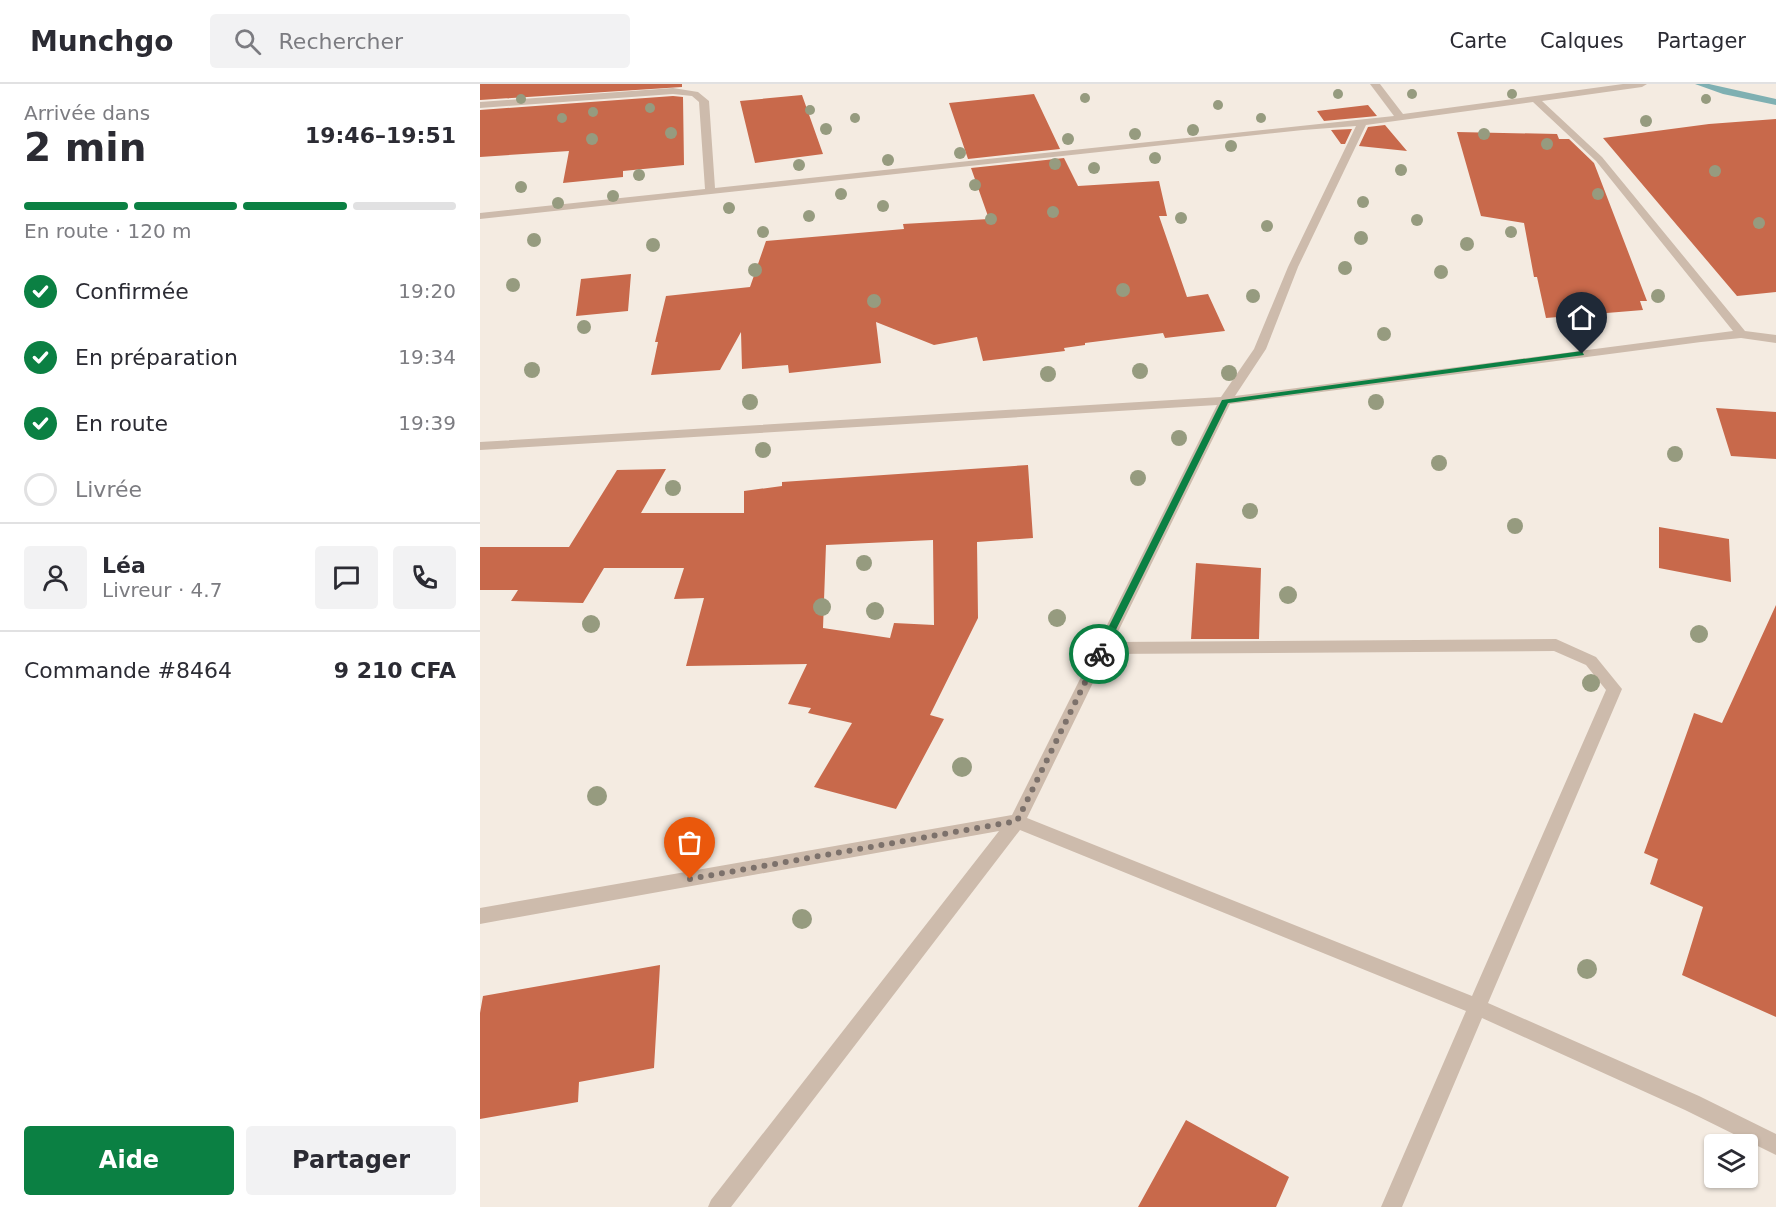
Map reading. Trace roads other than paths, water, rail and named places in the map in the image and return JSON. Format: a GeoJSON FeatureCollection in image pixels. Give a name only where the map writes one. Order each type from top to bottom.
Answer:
{"type":"FeatureCollection","features":[{"type":"Feature","properties":{"kind":"street"},"geometry":{"type":"LineString","coordinates":[[1375,84],[1401,118]]}},
{"type":"Feature","properties":{"kind":"street"},"geometry":{"type":"LineString","coordinates":[[480,216],[1303,127],[1362,123],[1642,84]]}},
{"type":"Feature","properties":{"kind":"street"},"geometry":{"type":"LineString","coordinates":[[480,105],[673,91],[695,94],[704,101],[710,192]]}},
{"type":"Feature","properties":{"kind":"street"},"geometry":{"type":"LineString","coordinates":[[1536,100],[1599,159],[1741,334]]}},
{"type":"Feature","properties":{"kind":"street"},"geometry":{"type":"LineString","coordinates":[[718,1207],[1017,821],[1225,401],[1260,349],[1293,267],[1362,123]]}},
{"type":"Feature","properties":{"kind":"street"},"geometry":{"type":"LineString","coordinates":[[480,446],[1225,401],[1741,334],[1776,339]]}},
{"type":"Feature","properties":{"kind":"street"},"geometry":{"type":"LineString","coordinates":[[1103,648],[1556,645],[1591,661],[1614,689],[1475,1006],[1391,1207]]}},
{"type":"Feature","properties":{"kind":"street"},"geometry":{"type":"LineString","coordinates":[[480,916],[1017,821],[1475,1006],[1692,1103],[1776,1145]]}},
{"type":"Feature","properties":{"kind":"waterway"},"geometry":{"type":"LineString","coordinates":[[1700,84],[1776,102]]}}]}
